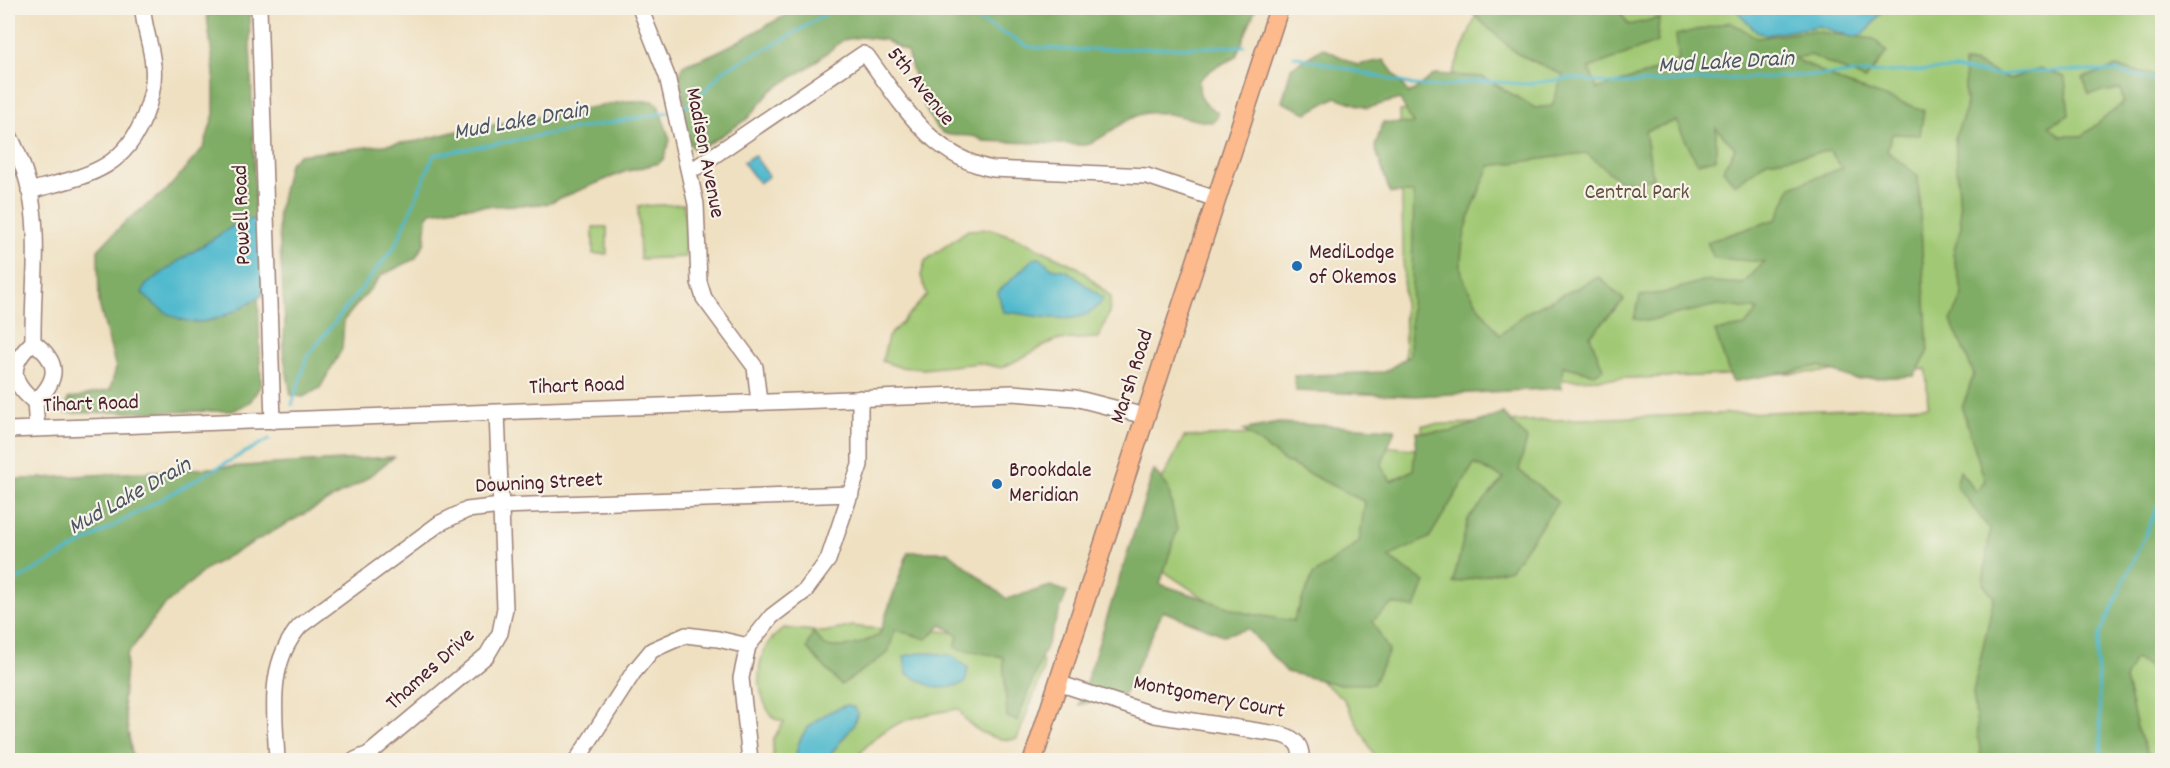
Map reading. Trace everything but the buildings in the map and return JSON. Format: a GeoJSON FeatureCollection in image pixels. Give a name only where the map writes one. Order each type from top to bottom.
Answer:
{"type":"FeatureCollection","features":[{"type":"Feature","properties":{"kind":"main road","name":"Marsh Road"},"geometry":{"type":"LineString","coordinates":[[1033,760],[1279,8]]}},
{"type":"Feature","properties":{"kind":"street"},"geometry":{"type":"LineString","coordinates":[[30,191],[98,171],[123,155],[141,127],[154,86],[153,64],[143,8]]}},
{"type":"Feature","properties":{"kind":"street","name":"Powell Road"},"geometry":{"type":"LineString","coordinates":[[259,8],[273,421]]}},
{"type":"Feature","properties":{"kind":"street","name":"Madison Avenue"},"geometry":{"type":"LineString","coordinates":[[640,8],[659,51],[696,204],[699,282],[704,298],[755,367],[759,402]]}},
{"type":"Feature","properties":{"kind":"street","name":"5th Avenue"},"geometry":{"type":"LineString","coordinates":[[688,169],[697,167],[863,54],[867,56],[932,140],[951,154],[972,164],[993,170],[1147,176],[1216,199]]}},
{"type":"Feature","properties":{"kind":"street"},"geometry":{"type":"LineString","coordinates":[[8,133],[20,156],[36,216],[33,342],[18,358],[16,370],[19,387],[35,402],[37,429]]}},
{"type":"Feature","properties":{"kind":"street"},"geometry":{"type":"LineString","coordinates":[[33,342],[50,359],[53,371],[51,384],[35,402]]}},
{"type":"Feature","properties":{"kind":"street","name":"Tihart Road"},"geometry":{"type":"LineString","coordinates":[[8,430],[860,398],[1042,394],[1075,398],[1145,416]]}},
{"type":"Feature","properties":{"kind":"street"},"geometry":{"type":"LineString","coordinates":[[750,760],[741,678],[748,646],[772,616],[805,591],[828,560],[861,457],[860,398]]}},
{"type":"Feature","properties":{"kind":"street","name":"Thames Drive"},"geometry":{"type":"LineString","coordinates":[[355,760],[369,754],[492,648],[500,633],[505,608],[497,413]]}},
{"type":"Feature","properties":{"kind":"street","name":"Downing Street"},"geometry":{"type":"LineString","coordinates":[[277,760],[274,680],[282,652],[300,626],[449,518],[467,510],[501,506],[851,494]]}},
{"type":"Feature","properties":{"kind":"street"},"geometry":{"type":"LineString","coordinates":[[577,760],[633,673],[652,650],[686,635],[748,646]]}},
{"type":"Feature","properties":{"kind":"street","name":"Montgomery Court"},"geometry":{"type":"LineString","coordinates":[[1058,682],[1155,715],[1283,735],[1297,743],[1301,760]]}},
{"type":"Feature","properties":{"kind":"green space"},"geometry":{"type":"Polygon","coordinates":[[[206,8],[249,8],[261,385],[250,402],[233,411],[65,413],[68,399],[110,390],[116,368],[99,304],[98,250],[126,221],[167,190],[204,147],[214,114],[214,72],[206,8]]]}},
{"type":"Feature","properties":{"kind":"green space"},"geometry":{"type":"Polygon","coordinates":[[[801,8],[1256,8],[1236,57],[1214,68],[1199,80],[1202,99],[1217,112],[1217,118],[1212,122],[1164,113],[1147,113],[1131,118],[1086,145],[983,141],[970,136],[946,134],[939,130],[927,111],[907,52],[885,40],[861,37],[843,40],[809,67],[772,90],[747,119],[696,152],[685,137],[684,101],[679,77],[683,65],[714,54],[801,8]]]}},
{"type":"Feature","properties":{"kind":"green space"},"geometry":{"type":"Polygon","coordinates":[[[1471,8],[1617,8],[1629,25],[1659,18],[1657,42],[1589,68],[1597,89],[1644,75],[1679,60],[1676,35],[1730,22],[1757,38],[1811,31],[1874,39],[1887,52],[1865,80],[1811,55],[1794,58],[1844,83],[1924,110],[1920,135],[1892,134],[1887,151],[1918,176],[1928,353],[1914,376],[1854,379],[1819,366],[1732,382],[1715,331],[1745,326],[1758,310],[1718,305],[1646,321],[1634,319],[1640,296],[1663,293],[1703,281],[1743,284],[1764,262],[1714,258],[1707,242],[1777,219],[1791,187],[1842,168],[1830,151],[1767,161],[1735,185],[1723,170],[1735,148],[1716,128],[1716,159],[1697,163],[1676,121],[1645,131],[1653,178],[1621,182],[1586,153],[1490,166],[1466,229],[1461,255],[1463,276],[1477,303],[1500,335],[1526,313],[1599,277],[1624,300],[1590,336],[1603,369],[1594,374],[1563,366],[1561,388],[1415,396],[1296,391],[1294,376],[1384,372],[1410,356],[1414,193],[1390,193],[1375,147],[1383,122],[1413,124],[1400,99],[1367,108],[1336,97],[1307,113],[1282,102],[1291,68],[1323,48],[1357,65],[1384,60],[1409,94],[1435,74],[1483,77],[1535,108],[1552,106],[1563,75],[1516,53],[1470,11],[1471,8]]]}},
{"type":"Feature","properties":{"kind":"green space","name":"Central Park"},"geometry":{"type":"Polygon","coordinates":[[[1479,8],[2162,8],[2162,760],[1377,760],[1343,698],[1264,638],[1156,566],[1149,506],[1184,437],[1257,434],[1423,450],[1422,425],[1928,406],[1926,369],[1406,385],[1400,111],[1438,108],[1479,8]]]}},
{"type":"Feature","properties":{"kind":"green space"},"geometry":{"type":"Polygon","coordinates":[[[1964,63],[1974,63],[2010,79],[2040,68],[2065,77],[2069,115],[2049,126],[2061,136],[2082,136],[2123,103],[2121,89],[2089,94],[2083,78],[2116,67],[2162,76],[2162,665],[2152,669],[2135,659],[2125,679],[2138,731],[2151,760],[1981,760],[1973,692],[1994,597],[1983,584],[1990,530],[1956,485],[1960,471],[1976,492],[1985,481],[1962,408],[1974,374],[1951,321],[1963,295],[1953,254],[1961,226],[1955,137],[1966,109],[1964,63]]]}},
{"type":"Feature","properties":{"kind":"green space"},"geometry":{"type":"Polygon","coordinates":[[[628,101],[653,101],[658,105],[670,140],[664,158],[659,163],[624,172],[546,204],[462,207],[431,212],[427,217],[425,242],[415,259],[382,275],[344,320],[342,349],[320,388],[303,397],[291,395],[283,351],[285,323],[278,214],[289,164],[298,155],[418,141],[453,132],[628,101]]]}},
{"type":"Feature","properties":{"kind":"green space"},"geometry":{"type":"Polygon","coordinates":[[[684,204],[686,257],[640,259],[638,206],[684,204]]]}},
{"type":"Feature","properties":{"kind":"green space"},"geometry":{"type":"Polygon","coordinates":[[[593,227],[607,227],[607,254],[593,254],[593,227]]]}},
{"type":"Feature","properties":{"kind":"green space"},"geometry":{"type":"Polygon","coordinates":[[[991,229],[1019,239],[1079,268],[1111,297],[1109,313],[1099,338],[1056,340],[1002,368],[979,363],[923,369],[899,367],[882,361],[888,337],[927,295],[921,276],[925,261],[968,230],[991,229]]]}},
{"type":"Feature","properties":{"kind":"green space"},"geometry":{"type":"Polygon","coordinates":[[[1503,413],[1527,439],[1519,470],[1558,502],[1511,569],[1453,583],[1468,519],[1504,478],[1474,464],[1429,538],[1388,557],[1425,582],[1415,608],[1393,604],[1372,621],[1389,651],[1373,684],[1337,684],[1287,672],[1248,629],[1223,635],[1163,611],[1125,693],[1079,705],[1154,470],[1168,487],[1177,530],[1160,584],[1245,613],[1293,621],[1313,575],[1359,542],[1365,502],[1284,461],[1243,430],[1278,423],[1395,429],[1381,466],[1391,481],[1413,470],[1417,432],[1451,432],[1503,413]]]}},
{"type":"Feature","properties":{"kind":"green space"},"geometry":{"type":"Polygon","coordinates":[[[394,457],[360,483],[207,568],[161,609],[127,655],[123,701],[133,760],[8,760],[8,480],[394,457]]]}},
{"type":"Feature","properties":{"kind":"green space"},"geometry":{"type":"Polygon","coordinates":[[[908,552],[948,552],[1007,599],[1051,586],[1067,592],[1017,721],[1007,717],[1003,657],[955,648],[958,635],[942,625],[927,639],[895,630],[888,653],[841,685],[807,648],[813,632],[825,646],[833,647],[853,645],[879,635],[908,552]]]}},
{"type":"Feature","properties":{"kind":"green space"},"geometry":{"type":"Polygon","coordinates":[[[853,626],[953,632],[1038,653],[1043,663],[1043,672],[1017,739],[1000,739],[983,733],[969,723],[959,709],[928,714],[901,722],[876,737],[855,760],[773,760],[773,739],[784,722],[773,718],[761,692],[760,663],[767,645],[784,628],[824,632],[853,626]]]}},
{"type":"Feature","properties":{"kind":"water"},"geometry":{"type":"Polygon","coordinates":[[[1734,8],[1884,8],[1869,29],[1861,35],[1852,37],[1819,26],[1766,35],[1757,32],[1734,8]]]}},
{"type":"Feature","properties":{"kind":"water"},"geometry":{"type":"Polygon","coordinates":[[[754,155],[769,176],[759,183],[743,162],[754,155]]]}},
{"type":"Feature","properties":{"kind":"water"},"geometry":{"type":"Polygon","coordinates":[[[251,219],[259,221],[263,295],[230,313],[201,322],[187,321],[173,316],[142,293],[146,285],[177,262],[233,226],[251,219]]]}},
{"type":"Feature","properties":{"kind":"water"},"geometry":{"type":"Polygon","coordinates":[[[1040,258],[1052,268],[1067,271],[1103,298],[1095,309],[1085,315],[1072,318],[1003,312],[998,292],[1033,259],[1040,258]]]}},
{"type":"Feature","properties":{"kind":"water"},"geometry":{"type":"Polygon","coordinates":[[[925,652],[953,656],[968,668],[965,683],[940,688],[907,674],[904,656],[925,652]]]}},
{"type":"Feature","properties":{"kind":"water"},"geometry":{"type":"Polygon","coordinates":[[[847,705],[853,707],[858,713],[853,726],[826,760],[796,760],[800,740],[811,725],[837,708],[847,705]]]}},
{"type":"Feature","properties":{"kind":"waterway","name":"Mud Lake Drain"},"geometry":{"type":"LineString","coordinates":[[681,109],[697,100],[724,70],[788,37],[835,8]]}},
{"type":"Feature","properties":{"kind":"waterway","name":"Mud Lake Drain"},"geometry":{"type":"LineString","coordinates":[[956,8],[1029,47],[1072,50],[1244,46]]}},
{"type":"Feature","properties":{"kind":"waterway","name":"Mud Lake Drain"},"geometry":{"type":"LineString","coordinates":[[1294,56],[1413,85],[1438,87],[1479,81],[1526,84],[1573,78],[1612,84],[1955,69],[1998,75],[2041,71],[2114,71],[2162,82]]}},
{"type":"Feature","properties":{"kind":"waterway","name":"Mud Lake Drain"},"geometry":{"type":"LineString","coordinates":[[292,405],[307,357],[396,245],[434,155],[669,112]]}},
{"type":"Feature","properties":{"kind":"waterway","name":"Mud Lake Drain"},"geometry":{"type":"LineString","coordinates":[[8,585],[269,439]]}},
{"type":"Feature","properties":{"kind":"waterway"},"geometry":{"type":"LineString","coordinates":[[2102,760],[2097,656],[2100,634],[2162,498]]}},
{"type":"Feature","properties":{"kind":"place","name":"MediLodge of Okemos"},"geometry":{"type":"Point","coordinates":[1297,266]}},
{"type":"Feature","properties":{"kind":"place","name":"Brookdale Meridian"},"geometry":{"type":"Point","coordinates":[997,484]}}]}
